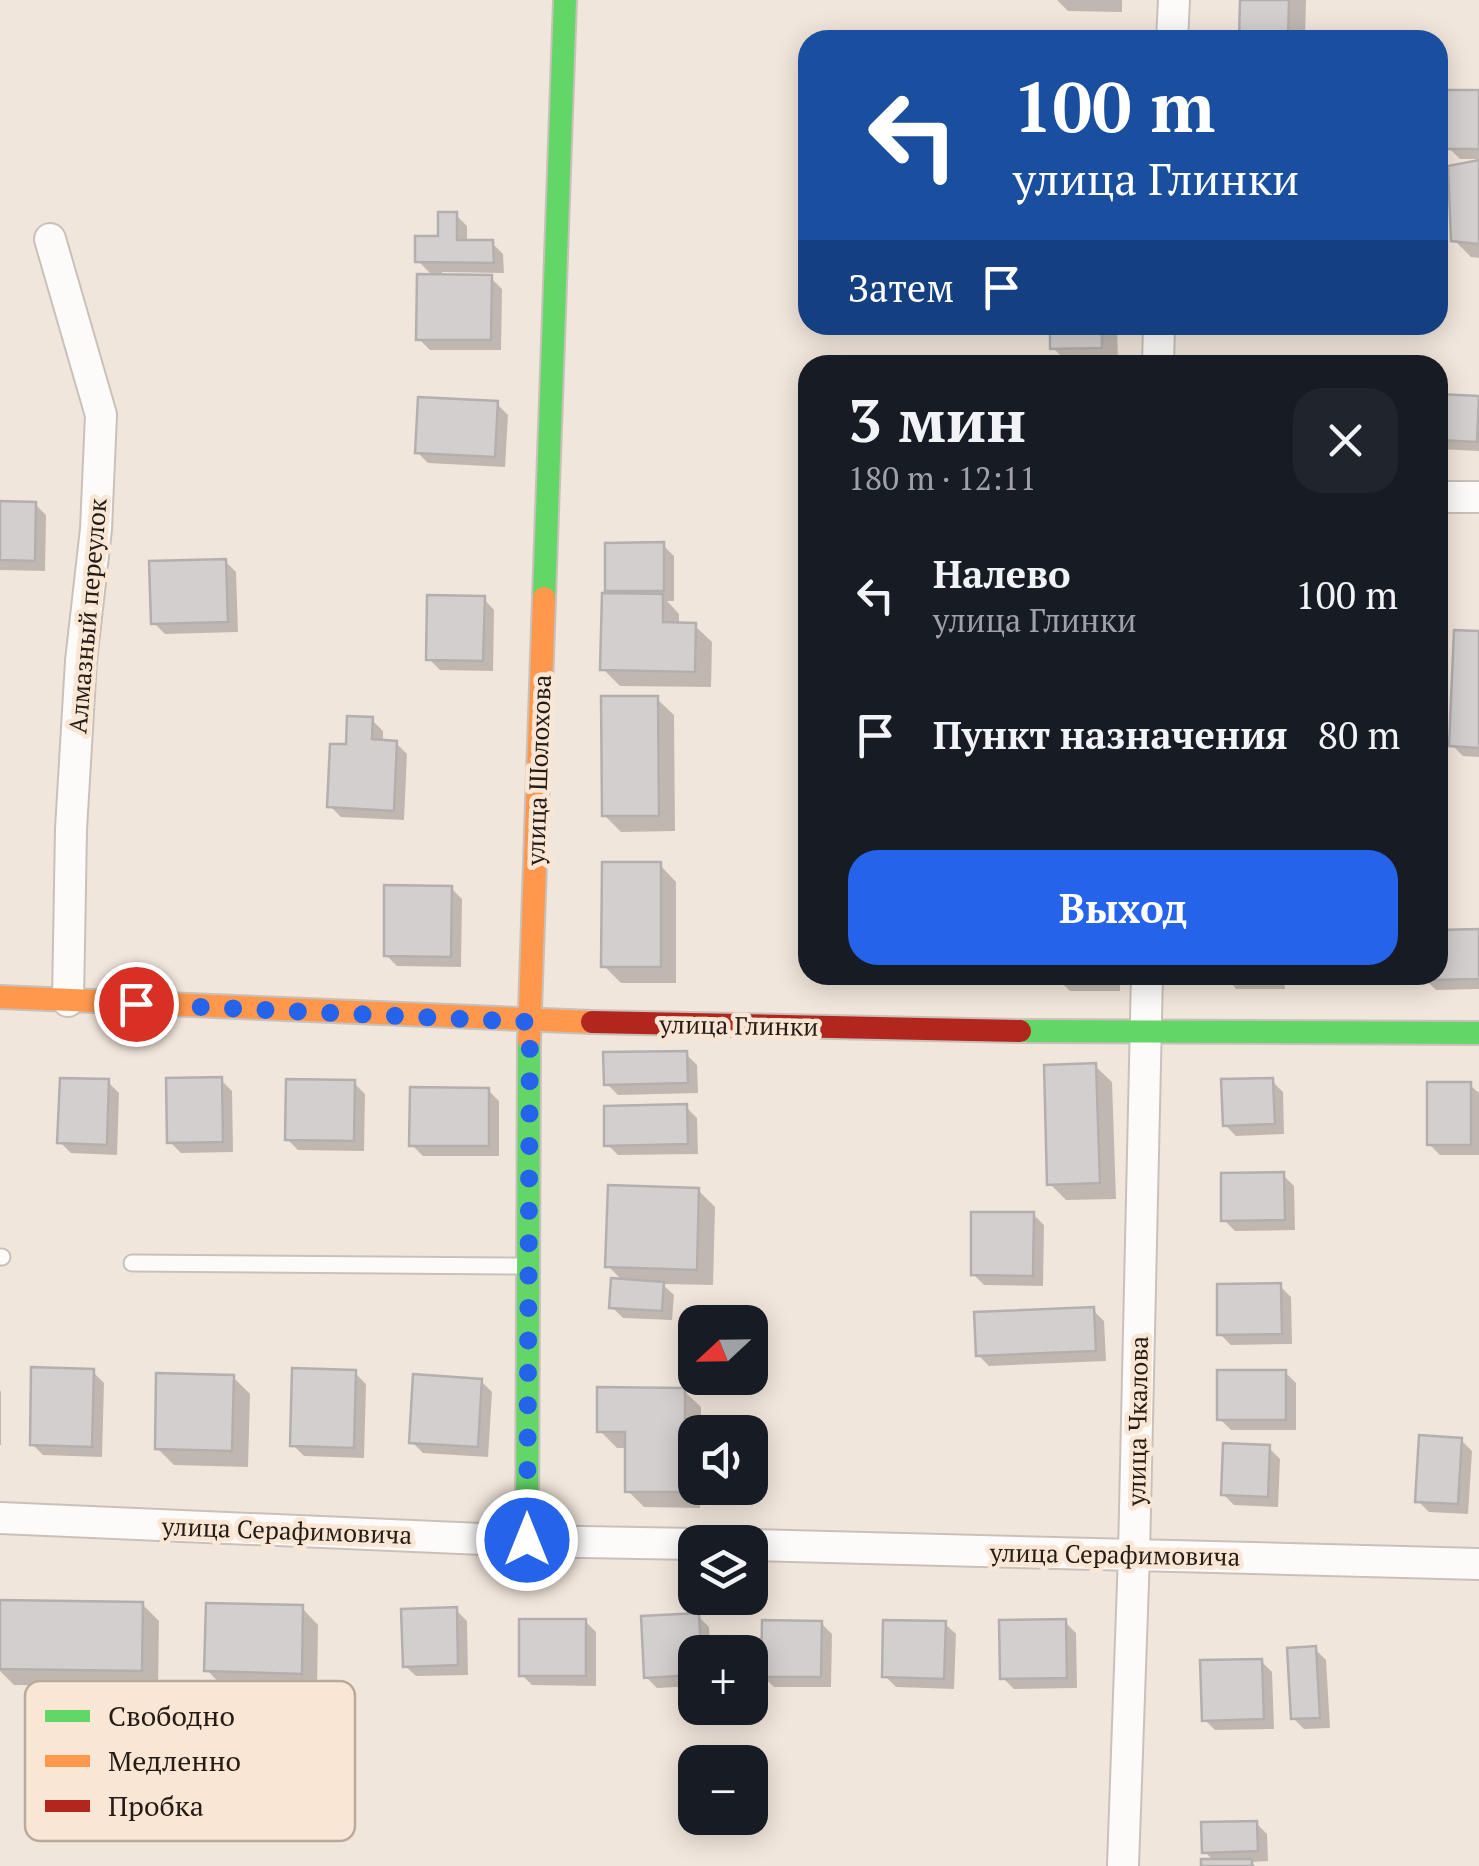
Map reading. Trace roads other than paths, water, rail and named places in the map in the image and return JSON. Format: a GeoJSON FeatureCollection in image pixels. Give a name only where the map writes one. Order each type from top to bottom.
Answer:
{"type":"FeatureCollection","features":[{"type":"Feature","properties":{"kind":"street","name":"улица Шолохова"},"geometry":{"type":"LineString","coordinates":[[527,1540],[530,1022],[565,0]]}},
{"type":"Feature","properties":{"kind":"street"},"geometry":{"type":"LineString","coordinates":[[1172,30],[1174,0]]}},
{"type":"Feature","properties":{"kind":"street","name":"Алмазный переулок"},"geometry":{"type":"LineString","coordinates":[[50,239],[101,415],[96,529],[81,661],[70,829],[68,1001]]}},
{"type":"Feature","properties":{"kind":"street"},"geometry":{"type":"LineString","coordinates":[[1448,496],[1479,496]]}},
{"type":"Feature","properties":{"kind":"street","name":"улица Чкалова"},"geometry":{"type":"LineString","coordinates":[[1123,1866],[1147,985]]}},
{"type":"Feature","properties":{"kind":"street","name":"улица Глинки"},"geometry":{"type":"LineString","coordinates":[[0,997],[530,1022],[1146,1035],[1479,1033]]}},
{"type":"Feature","properties":{"kind":"street","name":"улица Серафимовича"},"geometry":{"type":"LineString","coordinates":[[0,1518],[678,1544]]}},
{"type":"Feature","properties":{"kind":"street","name":"улица Серафимовича"},"geometry":{"type":"LineString","coordinates":[[768,1546],[1479,1564]]}},
{"type":"Feature","properties":{"kind":"lane"},"geometry":{"type":"LineString","coordinates":[[132,1263],[528,1266]]}}]}
